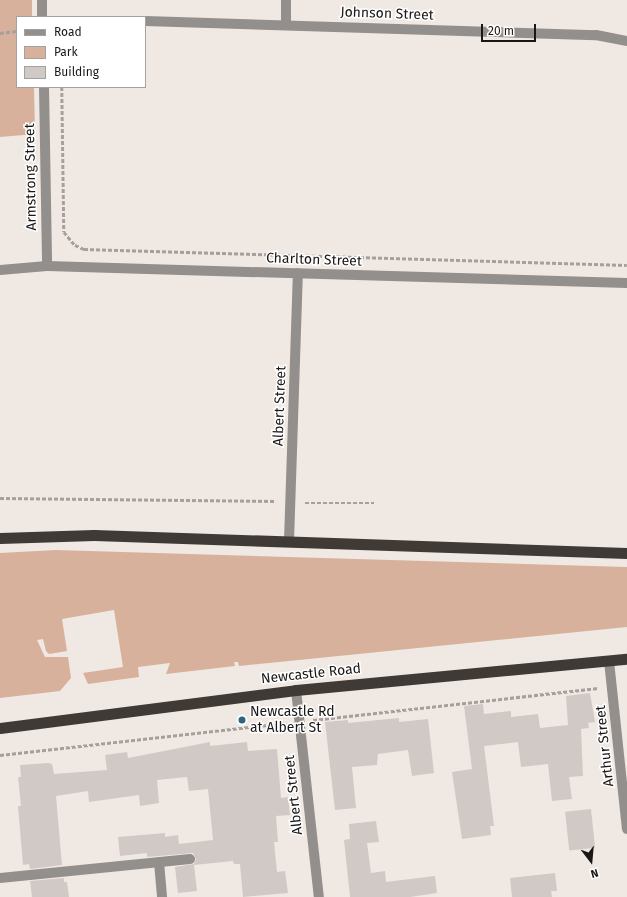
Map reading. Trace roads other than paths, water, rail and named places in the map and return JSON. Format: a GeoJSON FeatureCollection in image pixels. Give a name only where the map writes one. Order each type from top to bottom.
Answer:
{"type":"FeatureCollection","features":[{"type":"Feature","properties":{"kind":"highway"},"geometry":{"type":"LineString","coordinates":[[0,538],[94,535],[627,553]]}},
{"type":"Feature","properties":{"kind":"highway","name":"Newcastle Road"},"geometry":{"type":"LineString","coordinates":[[0,728],[296,690],[627,659]]}},
{"type":"Feature","properties":{"kind":"street"},"geometry":{"type":"LineString","coordinates":[[42,0],[42,16]]}},
{"type":"Feature","properties":{"kind":"street"},"geometry":{"type":"LineString","coordinates":[[286,0],[286,25]]}},
{"type":"Feature","properties":{"kind":"street","name":"Johnson Street"},"geometry":{"type":"LineString","coordinates":[[146,21],[596,35],[627,41]]}},
{"type":"Feature","properties":{"kind":"street","name":"Armstrong Street"},"geometry":{"type":"LineString","coordinates":[[44,88],[47,266]]}},
{"type":"Feature","properties":{"kind":"street","name":"Charlton Street"},"geometry":{"type":"LineString","coordinates":[[0,270],[47,266],[627,283]]}},
{"type":"Feature","properties":{"kind":"street","name":"Albert Street"},"geometry":{"type":"LineString","coordinates":[[289,541],[298,273]]}},
{"type":"Feature","properties":{"kind":"street","name":"Arthur Street"},"geometry":{"type":"LineString","coordinates":[[609,661],[623,754],[627,829]]}},
{"type":"Feature","properties":{"kind":"street","name":"Albert Street"},"geometry":{"type":"LineString","coordinates":[[296,690],[319,897]]}},
{"type":"Feature","properties":{"kind":"street"},"geometry":{"type":"LineString","coordinates":[[0,878],[190,859]]}},
{"type":"Feature","properties":{"kind":"street"},"geometry":{"type":"LineString","coordinates":[[159,862],[162,897]]}},
{"type":"Feature","properties":{"kind":"place","name":"Newcastle Rd at Albert St"},"geometry":{"type":"Point","coordinates":[242,720]}}]}
